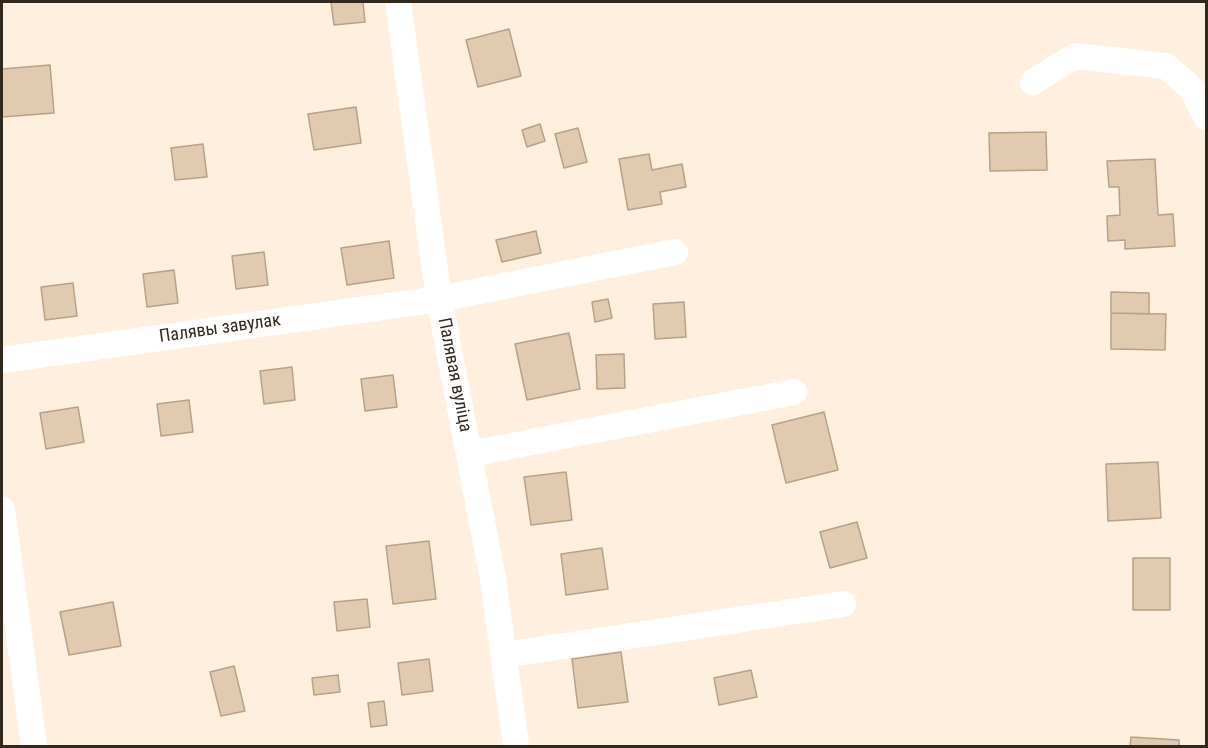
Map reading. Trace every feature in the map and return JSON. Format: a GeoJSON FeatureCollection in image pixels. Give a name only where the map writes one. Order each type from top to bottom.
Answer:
{"type":"FeatureCollection","features":[{"type":"Feature","properties":{"kind":"street","name":"Палявая вуліца"},"geometry":{"type":"LineString","coordinates":[[398,2],[439,299],[504,655],[516,747]]}},
{"type":"Feature","properties":{"kind":"street"},"geometry":{"type":"LineString","coordinates":[[1033,82],[1075,56],[1166,66],[1191,88],[1206,117]]}},
{"type":"Feature","properties":{"kind":"street","name":"Палявы завулак"},"geometry":{"type":"LineString","coordinates":[[2,360],[439,299],[675,252]]}},
{"type":"Feature","properties":{"kind":"street"},"geometry":{"type":"LineString","coordinates":[[469,454],[794,392]]}},
{"type":"Feature","properties":{"kind":"street"},"geometry":{"type":"LineString","coordinates":[[2,508],[34,747]]}},
{"type":"Feature","properties":{"kind":"street"},"geometry":{"type":"LineString","coordinates":[[504,655],[843,604]]}},
{"type":"Feature","properties":{"kind":"building"},"geometry":{"type":"Polygon","coordinates":[[[331,2],[363,2],[365,22],[334,25],[331,2]]]}},
{"type":"Feature","properties":{"kind":"building"},"geometry":{"type":"Polygon","coordinates":[[[509,29],[521,76],[478,87],[466,40],[509,29]]]}},
{"type":"Feature","properties":{"kind":"building"},"geometry":{"type":"Polygon","coordinates":[[[50,65],[54,113],[2,117],[2,69],[50,65]]]}},
{"type":"Feature","properties":{"kind":"building"},"geometry":{"type":"Polygon","coordinates":[[[356,107],[361,143],[314,150],[308,114],[356,107]]]}},
{"type":"Feature","properties":{"kind":"building"},"geometry":{"type":"Polygon","coordinates":[[[540,124],[545,141],[527,147],[522,130],[540,124]]]}},
{"type":"Feature","properties":{"kind":"building"},"geometry":{"type":"Polygon","coordinates":[[[578,128],[587,162],[564,168],[555,134],[578,128]]]}},
{"type":"Feature","properties":{"kind":"building"},"geometry":{"type":"Polygon","coordinates":[[[1046,132],[1047,170],[990,171],[989,133],[1046,132]]]}},
{"type":"Feature","properties":{"kind":"building"},"geometry":{"type":"Polygon","coordinates":[[[203,144],[207,177],[175,180],[171,148],[203,144]]]}},
{"type":"Feature","properties":{"kind":"building"},"geometry":{"type":"Polygon","coordinates":[[[649,154],[652,170],[682,164],[686,187],[660,192],[662,204],[628,210],[619,159],[649,154]]]}},
{"type":"Feature","properties":{"kind":"building"},"geometry":{"type":"Polygon","coordinates":[[[1155,159],[1158,215],[1173,214],[1175,246],[1125,249],[1125,240],[1108,241],[1107,216],[1120,215],[1119,187],[1109,187],[1107,161],[1155,159]]]}},
{"type":"Feature","properties":{"kind":"building"},"geometry":{"type":"Polygon","coordinates":[[[536,231],[541,253],[502,262],[496,240],[536,231]]]}},
{"type":"Feature","properties":{"kind":"building"},"geometry":{"type":"Polygon","coordinates":[[[389,241],[394,278],[347,285],[341,248],[389,241]]]}},
{"type":"Feature","properties":{"kind":"building"},"geometry":{"type":"Polygon","coordinates":[[[264,252],[268,285],[236,289],[232,256],[264,252]]]}},
{"type":"Feature","properties":{"kind":"building"},"geometry":{"type":"Polygon","coordinates":[[[174,270],[178,303],[147,307],[143,274],[174,270]]]}},
{"type":"Feature","properties":{"kind":"building"},"geometry":{"type":"Polygon","coordinates":[[[73,283],[77,316],[45,320],[41,287],[73,283]]]}},
{"type":"Feature","properties":{"kind":"building"},"geometry":{"type":"Polygon","coordinates":[[[1111,292],[1149,293],[1149,314],[1111,313],[1111,292]]]}},
{"type":"Feature","properties":{"kind":"building"},"geometry":{"type":"Polygon","coordinates":[[[608,299],[612,318],[595,322],[592,302],[608,299]]]}},
{"type":"Feature","properties":{"kind":"building"},"geometry":{"type":"Polygon","coordinates":[[[684,302],[686,337],[655,339],[653,304],[684,302]]]}},
{"type":"Feature","properties":{"kind":"building"},"geometry":{"type":"Polygon","coordinates":[[[1111,313],[1166,314],[1165,350],[1111,349],[1111,313]]]}},
{"type":"Feature","properties":{"kind":"building"},"geometry":{"type":"Polygon","coordinates":[[[569,333],[580,389],[527,400],[515,344],[569,333]]]}},
{"type":"Feature","properties":{"kind":"building"},"geometry":{"type":"Polygon","coordinates":[[[624,354],[625,388],[597,389],[596,355],[624,354]]]}},
{"type":"Feature","properties":{"kind":"building"},"geometry":{"type":"Polygon","coordinates":[[[292,367],[295,400],[264,404],[260,371],[292,367]]]}},
{"type":"Feature","properties":{"kind":"building"},"geometry":{"type":"Polygon","coordinates":[[[393,375],[397,407],[365,411],[361,379],[393,375]]]}},
{"type":"Feature","properties":{"kind":"building"},"geometry":{"type":"Polygon","coordinates":[[[189,400],[193,432],[161,436],[157,404],[189,400]]]}},
{"type":"Feature","properties":{"kind":"building"},"geometry":{"type":"Polygon","coordinates":[[[78,407],[84,442],[46,449],[40,413],[78,407]]]}},
{"type":"Feature","properties":{"kind":"building"},"geometry":{"type":"Polygon","coordinates":[[[824,412],[838,470],[786,483],[772,425],[824,412]]]}},
{"type":"Feature","properties":{"kind":"building"},"geometry":{"type":"Polygon","coordinates":[[[1158,462],[1161,518],[1108,521],[1106,464],[1158,462]]]}},
{"type":"Feature","properties":{"kind":"building"},"geometry":{"type":"Polygon","coordinates":[[[566,472],[572,520],[531,525],[524,477],[566,472]]]}},
{"type":"Feature","properties":{"kind":"building"},"geometry":{"type":"Polygon","coordinates":[[[857,522],[867,558],[830,568],[820,532],[857,522]]]}},
{"type":"Feature","properties":{"kind":"building"},"geometry":{"type":"Polygon","coordinates":[[[429,541],[436,599],[393,604],[386,546],[429,541]]]}},
{"type":"Feature","properties":{"kind":"building"},"geometry":{"type":"Polygon","coordinates":[[[602,548],[608,589],[566,595],[561,554],[602,548]]]}},
{"type":"Feature","properties":{"kind":"building"},"geometry":{"type":"Polygon","coordinates":[[[1133,558],[1170,558],[1170,610],[1133,610],[1133,558]]]}},
{"type":"Feature","properties":{"kind":"building"},"geometry":{"type":"Polygon","coordinates":[[[367,599],[370,627],[337,631],[334,602],[367,599]]]}},
{"type":"Feature","properties":{"kind":"building"},"geometry":{"type":"Polygon","coordinates":[[[113,602],[121,646],[69,655],[60,612],[113,602]]]}},
{"type":"Feature","properties":{"kind":"building"},"geometry":{"type":"Polygon","coordinates":[[[621,652],[628,702],[578,708],[572,659],[621,652]]]}},
{"type":"Feature","properties":{"kind":"building"},"geometry":{"type":"Polygon","coordinates":[[[429,659],[433,691],[402,695],[398,663],[429,659]]]}},
{"type":"Feature","properties":{"kind":"building"},"geometry":{"type":"Polygon","coordinates":[[[234,666],[245,711],[221,716],[210,672],[234,666]]]}},
{"type":"Feature","properties":{"kind":"building"},"geometry":{"type":"Polygon","coordinates":[[[751,670],[757,697],[719,705],[714,678],[751,670]]]}},
{"type":"Feature","properties":{"kind":"building"},"geometry":{"type":"Polygon","coordinates":[[[338,675],[340,692],[314,695],[312,678],[338,675]]]}},
{"type":"Feature","properties":{"kind":"building"},"geometry":{"type":"Polygon","coordinates":[[[384,701],[387,725],[371,727],[368,703],[384,701]]]}},
{"type":"Feature","properties":{"kind":"building"},"geometry":{"type":"Polygon","coordinates":[[[1131,737],[1179,740],[1179,746],[1130,746],[1131,737]]]}}]}
